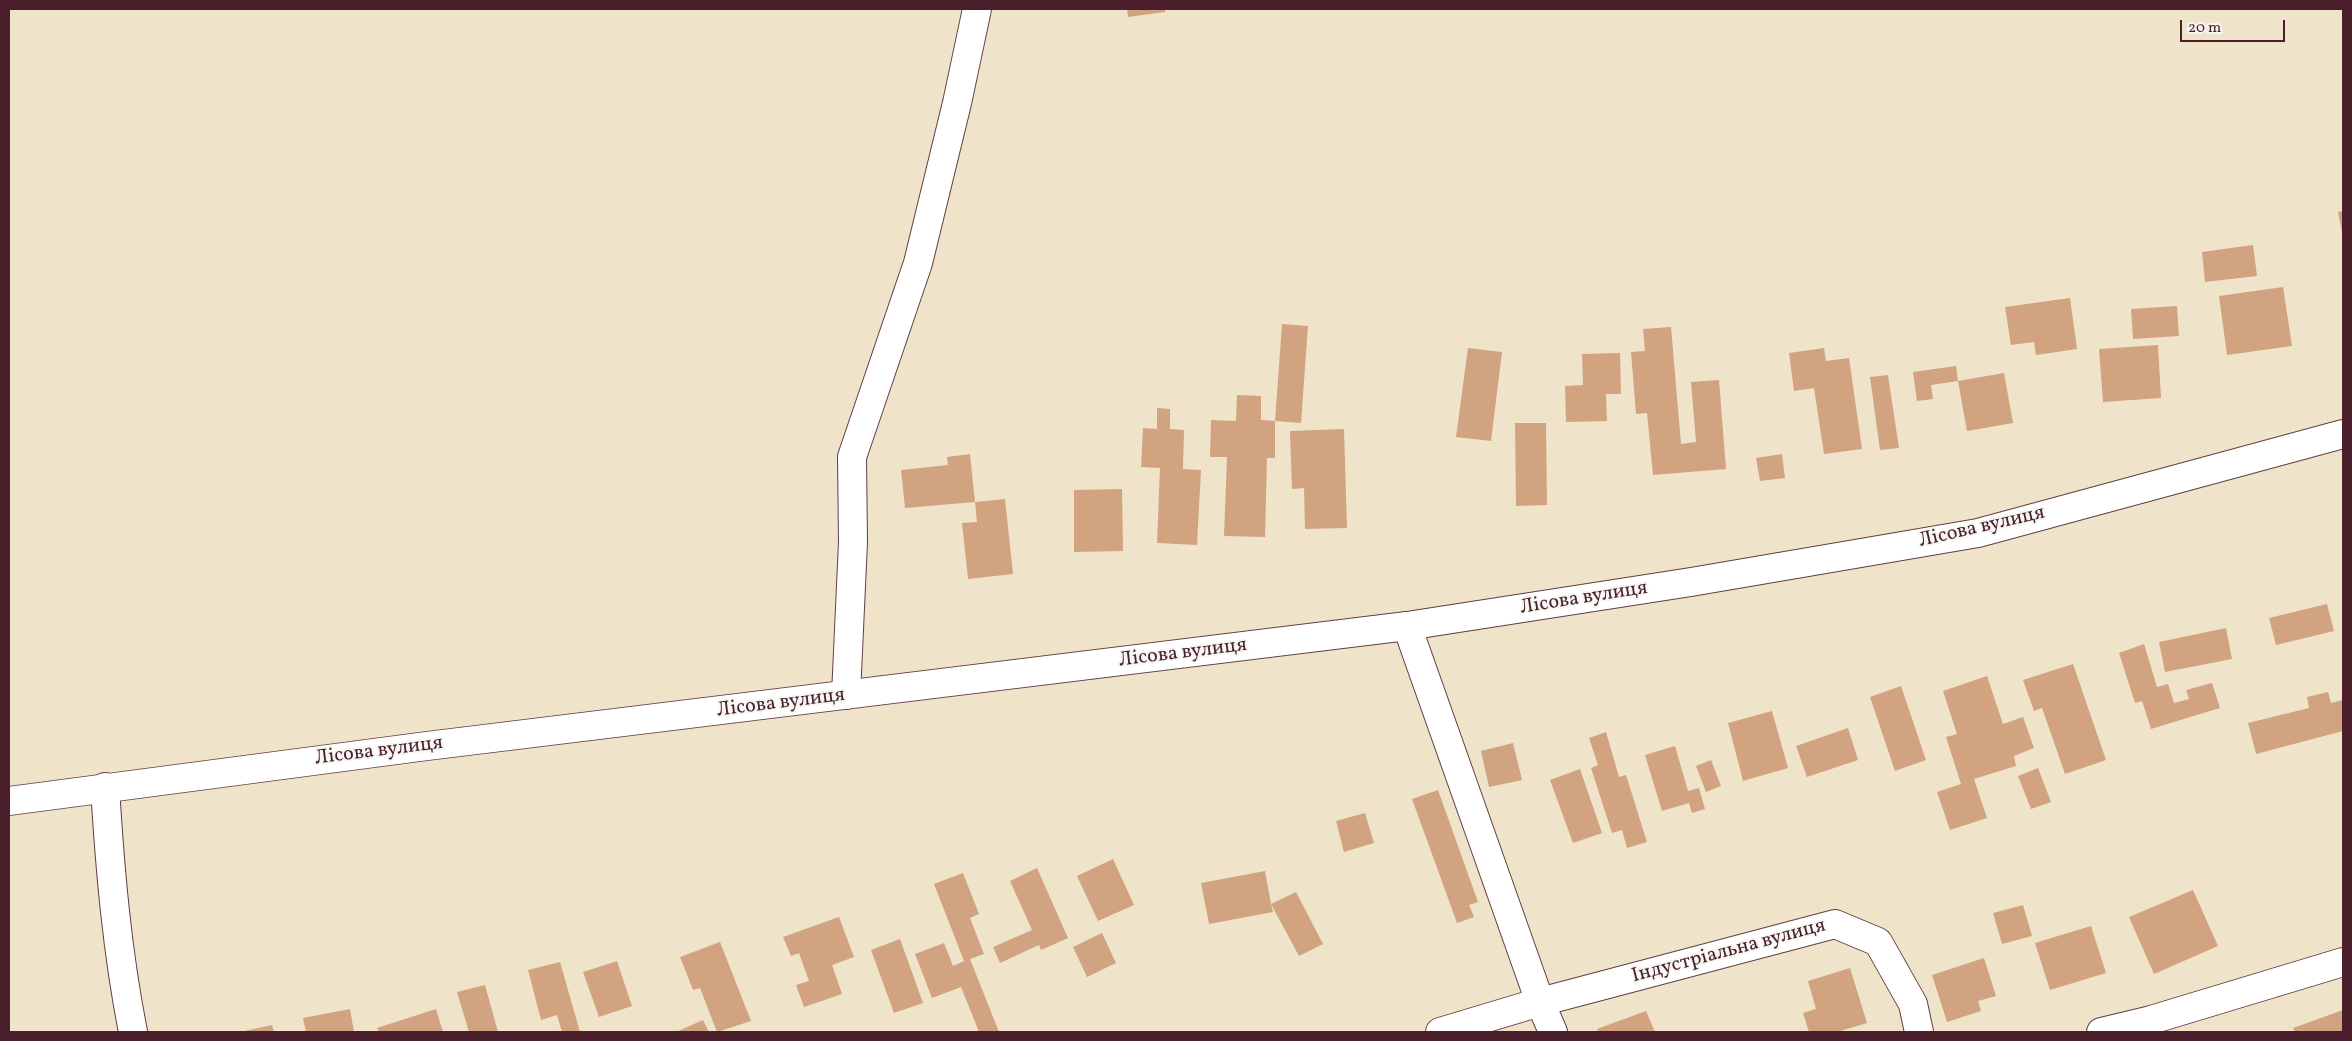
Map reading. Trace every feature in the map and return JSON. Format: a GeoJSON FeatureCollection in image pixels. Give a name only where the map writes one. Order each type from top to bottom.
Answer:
{"type":"FeatureCollection","features":[{"type":"Feature","properties":{"kind":"street"},"geometry":{"type":"LineString","coordinates":[[846,696],[853,542],[852,457],[918,263],[957,103],[977,9]]}},
{"type":"Feature","properties":{"kind":"street","name":"Лісова вулиця"},"geometry":{"type":"LineString","coordinates":[[9,801],[106,787],[1407,626],[1691,582],[1978,533],[2343,434]]}},
{"type":"Feature","properties":{"kind":"street"},"geometry":{"type":"LineString","coordinates":[[1407,626],[1540,1002],[1553,1032]]}},
{"type":"Feature","properties":{"kind":"street"},"geometry":{"type":"LineString","coordinates":[[106,787],[111,886],[124,989],[133,1032]]}},
{"type":"Feature","properties":{"kind":"street","name":"Індустріальна вулиця"},"geometry":{"type":"LineString","coordinates":[[1440,1032],[1540,1002],[1835,924],[1878,942],[1913,1004],[1919,1032]]}},
{"type":"Feature","properties":{"kind":"street"},"geometry":{"type":"LineString","coordinates":[[2101,1032],[2151,1020],[2343,962]]}},
{"type":"Feature","properties":{"kind":"building"},"geometry":{"type":"Polygon","coordinates":[[[1127,9],[1165,9],[1165,12],[1128,17],[1127,9]]]}},
{"type":"Feature","properties":{"kind":"building"},"geometry":{"type":"Polygon","coordinates":[[[2343,211],[2343,232],[2342,232],[2338,212],[2343,211]]]}},
{"type":"Feature","properties":{"kind":"building"},"geometry":{"type":"Polygon","coordinates":[[[2253,245],[2257,276],[2205,282],[2202,252],[2253,245]]]}},
{"type":"Feature","properties":{"kind":"building"},"geometry":{"type":"Polygon","coordinates":[[[2283,287],[2292,346],[2227,355],[2219,296],[2283,287]]]}},
{"type":"Feature","properties":{"kind":"building"},"geometry":{"type":"Polygon","coordinates":[[[2070,298],[2077,349],[2036,355],[2034,342],[2011,345],[2005,307],[2070,298]]]}},
{"type":"Feature","properties":{"kind":"building"},"geometry":{"type":"Polygon","coordinates":[[[2177,306],[2179,336],[2133,339],[2131,309],[2177,306]]]}},
{"type":"Feature","properties":{"kind":"building"},"geometry":{"type":"Polygon","coordinates":[[[1282,324],[1308,326],[1301,423],[1275,421],[1282,324]]]}},
{"type":"Feature","properties":{"kind":"building"},"geometry":{"type":"Polygon","coordinates":[[[1671,327],[1681,444],[1696,442],[1691,382],[1719,380],[1726,469],[1653,475],[1647,413],[1636,414],[1631,352],[1645,351],[1643,329],[1671,327]]]}},
{"type":"Feature","properties":{"kind":"building"},"geometry":{"type":"Polygon","coordinates":[[[2158,345],[2161,398],[2103,402],[2099,349],[2158,345]]]}},
{"type":"Feature","properties":{"kind":"building"},"geometry":{"type":"Polygon","coordinates":[[[1468,348],[1502,352],[1491,441],[1456,437],[1468,348]]]}},
{"type":"Feature","properties":{"kind":"building"},"geometry":{"type":"Polygon","coordinates":[[[1824,348],[1826,361],[1849,358],[1862,449],[1824,454],[1814,388],[1794,391],[1789,353],[1824,348]]]}},
{"type":"Feature","properties":{"kind":"building"},"geometry":{"type":"Polygon","coordinates":[[[1620,353],[1621,394],[1606,394],[1607,421],[1566,422],[1565,386],[1583,385],[1582,354],[1620,353]]]}},
{"type":"Feature","properties":{"kind":"building"},"geometry":{"type":"Polygon","coordinates":[[[1956,366],[1958,381],[1931,385],[1933,399],[1917,401],[1913,372],[1956,366]]]}},
{"type":"Feature","properties":{"kind":"building"},"geometry":{"type":"Polygon","coordinates":[[[2004,373],[2013,423],[1967,431],[1958,381],[2004,373]]]}},
{"type":"Feature","properties":{"kind":"building"},"geometry":{"type":"Polygon","coordinates":[[[1888,375],[1899,448],[1880,450],[1870,377],[1888,375]]]}},
{"type":"Feature","properties":{"kind":"building"},"geometry":{"type":"Polygon","coordinates":[[[1237,395],[1261,396],[1261,420],[1275,421],[1275,458],[1267,458],[1265,537],[1224,536],[1227,457],[1210,457],[1211,420],[1236,421],[1237,395]]]}},
{"type":"Feature","properties":{"kind":"building"},"geometry":{"type":"Polygon","coordinates":[[[1157,408],[1170,409],[1170,429],[1184,430],[1183,469],[1201,470],[1197,545],[1157,543],[1160,468],[1141,467],[1143,428],[1157,429],[1157,408]]]}},
{"type":"Feature","properties":{"kind":"building"},"geometry":{"type":"Polygon","coordinates":[[[1515,423],[1546,423],[1547,505],[1516,506],[1515,423]]]}},
{"type":"Feature","properties":{"kind":"building"},"geometry":{"type":"Polygon","coordinates":[[[1344,429],[1347,528],[1305,529],[1304,488],[1292,489],[1290,431],[1344,429]]]}},
{"type":"Feature","properties":{"kind":"building"},"geometry":{"type":"Polygon","coordinates":[[[970,454],[975,502],[905,508],[901,470],[948,465],[947,457],[970,454]]]}},
{"type":"Feature","properties":{"kind":"building"},"geometry":{"type":"Polygon","coordinates":[[[1782,454],[1785,478],[1760,481],[1756,458],[1782,454]]]}},
{"type":"Feature","properties":{"kind":"building"},"geometry":{"type":"Polygon","coordinates":[[[1122,489],[1123,551],[1074,552],[1074,490],[1122,489]]]}},
{"type":"Feature","properties":{"kind":"building"},"geometry":{"type":"Polygon","coordinates":[[[1005,499],[1013,574],[968,579],[962,523],[977,522],[975,502],[1005,499]]]}},
{"type":"Feature","properties":{"kind":"building"},"geometry":{"type":"Polygon","coordinates":[[[2327,604],[2334,631],[2276,645],[2269,618],[2327,604]]]}},
{"type":"Feature","properties":{"kind":"building"},"geometry":{"type":"Polygon","coordinates":[[[2226,628],[2232,659],[2165,672],[2159,642],[2226,628]]]}},
{"type":"Feature","properties":{"kind":"building"},"geometry":{"type":"Polygon","coordinates":[[[2144,644],[2157,687],[2168,684],[2174,703],[2189,699],[2186,690],[2212,683],[2220,708],[2151,729],[2142,701],[2135,703],[2119,653],[2144,644]]]}},
{"type":"Feature","properties":{"kind":"building"},"geometry":{"type":"Polygon","coordinates":[[[2073,664],[2106,760],[2065,774],[2042,708],[2034,711],[2023,680],[2073,664]]]}},
{"type":"Feature","properties":{"kind":"building"},"geometry":{"type":"Polygon","coordinates":[[[1987,676],[2003,724],[2023,717],[2034,748],[2014,756],[2016,766],[1974,779],[1987,818],[1950,830],[1937,792],[1961,784],[1946,737],[1957,734],[1943,691],[1987,676]]]}},
{"type":"Feature","properties":{"kind":"building"},"geometry":{"type":"Polygon","coordinates":[[[1901,686],[1926,760],[1895,771],[1870,697],[1901,686]]]}},
{"type":"Feature","properties":{"kind":"building"},"geometry":{"type":"Polygon","coordinates":[[[2328,692],[2331,703],[2343,700],[2343,731],[2256,754],[2248,723],[2309,708],[2307,697],[2328,692]]]}},
{"type":"Feature","properties":{"kind":"building"},"geometry":{"type":"Polygon","coordinates":[[[1772,711],[1788,768],[1743,781],[1728,723],[1772,711]]]}},
{"type":"Feature","properties":{"kind":"building"},"geometry":{"type":"Polygon","coordinates":[[[1848,728],[1858,760],[1807,777],[1796,746],[1848,728]]]}},
{"type":"Feature","properties":{"kind":"building"},"geometry":{"type":"Polygon","coordinates":[[[1606,732],[1619,777],[1626,775],[1647,842],[1627,848],[1622,830],[1612,833],[1591,768],[1598,765],[1589,738],[1606,732]]]}},
{"type":"Feature","properties":{"kind":"building"},"geometry":{"type":"Polygon","coordinates":[[[1513,743],[1522,780],[1489,787],[1481,751],[1513,743]]]}},
{"type":"Feature","properties":{"kind":"building"},"geometry":{"type":"Polygon","coordinates":[[[1675,746],[1688,791],[1699,788],[1705,809],[1692,813],[1689,803],[1662,811],[1645,755],[1675,746]]]}},
{"type":"Feature","properties":{"kind":"building"},"geometry":{"type":"Polygon","coordinates":[[[1711,760],[1721,786],[1706,792],[1696,766],[1711,760]]]}},
{"type":"Feature","properties":{"kind":"building"},"geometry":{"type":"Polygon","coordinates":[[[2038,768],[2051,802],[2031,809],[2018,776],[2038,768]]]}},
{"type":"Feature","properties":{"kind":"building"},"geometry":{"type":"Polygon","coordinates":[[[1580,769],[1602,833],[1573,843],[1550,780],[1580,769]]]}},
{"type":"Feature","properties":{"kind":"building"},"geometry":{"type":"Polygon","coordinates":[[[1438,790],[1478,902],[1469,905],[1474,917],[1457,923],[1412,799],[1438,790]]]}},
{"type":"Feature","properties":{"kind":"building"},"geometry":{"type":"Polygon","coordinates":[[[1365,813],[1374,843],[1344,852],[1336,821],[1365,813]]]}},
{"type":"Feature","properties":{"kind":"building"},"geometry":{"type":"Polygon","coordinates":[[[1113,859],[1134,905],[1098,921],[1077,876],[1113,859]]]}},
{"type":"Feature","properties":{"kind":"building"},"geometry":{"type":"Polygon","coordinates":[[[1037,868],[1068,938],[1041,950],[1039,945],[1000,963],[993,947],[1032,930],[1010,881],[1037,868]]]}},
{"type":"Feature","properties":{"kind":"building"},"geometry":{"type":"Polygon","coordinates":[[[1265,871],[1273,912],[1209,924],[1201,883],[1265,871]]]}},
{"type":"Feature","properties":{"kind":"building"},"geometry":{"type":"Polygon","coordinates":[[[963,873],[979,914],[970,918],[984,954],[970,959],[999,1032],[979,1032],[961,987],[932,998],[915,954],[944,943],[953,966],[964,961],[934,884],[963,873]]]}},
{"type":"Feature","properties":{"kind":"building"},"geometry":{"type":"Polygon","coordinates":[[[2193,890],[2218,946],[2154,974],[2129,917],[2193,890]]]}},
{"type":"Feature","properties":{"kind":"building"},"geometry":{"type":"Polygon","coordinates":[[[1296,892],[1323,944],[1299,956],[1271,904],[1296,892]]]}},
{"type":"Feature","properties":{"kind":"building"},"geometry":{"type":"Polygon","coordinates":[[[2023,905],[2032,936],[2002,944],[1993,913],[2023,905]]]}},
{"type":"Feature","properties":{"kind":"building"},"geometry":{"type":"Polygon","coordinates":[[[839,917],[854,957],[832,965],[842,994],[804,1007],[796,985],[809,981],[799,953],[791,956],[783,937],[839,917]]]}},
{"type":"Feature","properties":{"kind":"building"},"geometry":{"type":"Polygon","coordinates":[[[2091,926],[2106,973],[2050,990],[2035,943],[2091,926]]]}},
{"type":"Feature","properties":{"kind":"building"},"geometry":{"type":"Polygon","coordinates":[[[1102,933],[1116,963],[1087,977],[1073,947],[1102,933]]]}},
{"type":"Feature","properties":{"kind":"building"},"geometry":{"type":"Polygon","coordinates":[[[900,939],[923,1003],[894,1013],[871,950],[900,939]]]}},
{"type":"Feature","properties":{"kind":"building"},"geometry":{"type":"Polygon","coordinates":[[[720,942],[751,1021],[717,1032],[700,988],[693,990],[680,957],[720,942]]]}},
{"type":"Feature","properties":{"kind":"building"},"geometry":{"type":"Polygon","coordinates":[[[1984,958],[1996,996],[1978,1001],[1981,1011],[1947,1022],[1932,975],[1984,958]]]}},
{"type":"Feature","properties":{"kind":"building"},"geometry":{"type":"Polygon","coordinates":[[[617,961],[632,1006],[599,1017],[583,972],[617,961]]]}},
{"type":"Feature","properties":{"kind":"building"},"geometry":{"type":"Polygon","coordinates":[[[560,962],[580,1032],[562,1032],[557,1015],[541,1020],[528,970],[560,962]]]}},
{"type":"Feature","properties":{"kind":"building"},"geometry":{"type":"Polygon","coordinates":[[[1850,968],[1867,1023],[1837,1032],[1809,1032],[1803,1013],[1816,1009],[1808,981],[1850,968]]]}},
{"type":"Feature","properties":{"kind":"building"},"geometry":{"type":"Polygon","coordinates":[[[485,985],[498,1032],[469,1032],[457,992],[485,985]]]}},
{"type":"Feature","properties":{"kind":"building"},"geometry":{"type":"Polygon","coordinates":[[[350,1009],[354,1032],[306,1032],[303,1018],[350,1009]]]}},
{"type":"Feature","properties":{"kind":"building"},"geometry":{"type":"Polygon","coordinates":[[[436,1009],[443,1032],[379,1032],[377,1028],[436,1009]]]}},
{"type":"Feature","properties":{"kind":"building"},"geometry":{"type":"Polygon","coordinates":[[[2343,1010],[2343,1032],[2295,1032],[2293,1028],[2343,1010]]]}},
{"type":"Feature","properties":{"kind":"building"},"geometry":{"type":"Polygon","coordinates":[[[1646,1011],[1655,1032],[1598,1032],[1597,1029],[1646,1011]]]}},
{"type":"Feature","properties":{"kind":"building"},"geometry":{"type":"Polygon","coordinates":[[[703,1020],[709,1032],[676,1032],[703,1020]]]}},
{"type":"Feature","properties":{"kind":"building"},"geometry":{"type":"Polygon","coordinates":[[[272,1025],[274,1032],[244,1032],[244,1031],[272,1025]]]}}]}
